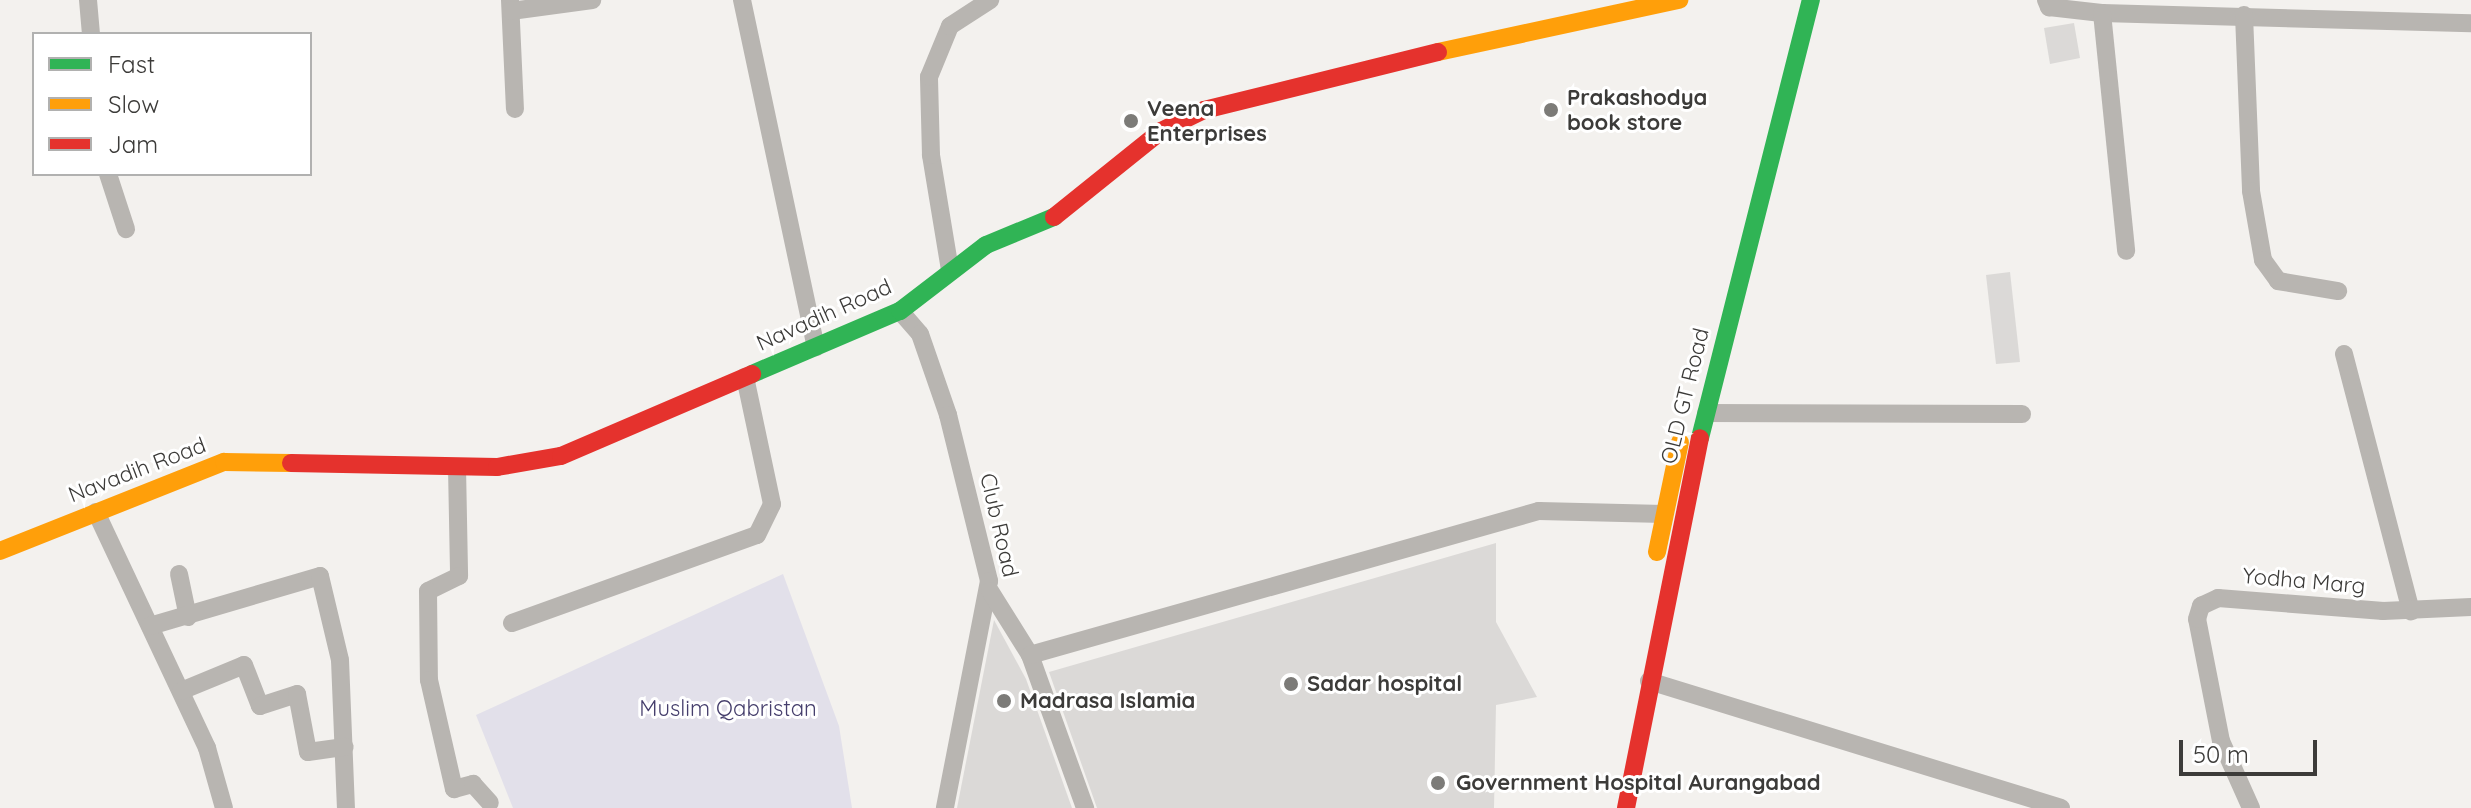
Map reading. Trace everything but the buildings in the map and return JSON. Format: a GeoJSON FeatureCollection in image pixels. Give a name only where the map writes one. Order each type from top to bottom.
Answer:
{"type":"FeatureCollection","features":[{"type":"Feature","properties":{"kind":"main road","name":"OLD GT Road"},"geometry":{"type":"LineString","coordinates":[[1612,808],[1664,514],[1793,0]]}},
{"type":"Feature","properties":{"kind":"main road","name":"OLD GT Road"},"geometry":{"type":"LineString","coordinates":[[1626,808],[1649,681],[1706,413],[1811,0]]}},
{"type":"Feature","properties":{"kind":"main road","name":"Navadih Road"},"geometry":{"type":"LineString","coordinates":[[0,551],[224,462],[457,467],[561,456],[900,311],[986,245],[1055,216],[1161,131],[1204,110],[1667,1]]}},
{"type":"Feature","properties":{"kind":"street"},"geometry":{"type":"LineString","coordinates":[[88,0],[91,32]]}},
{"type":"Feature","properties":{"kind":"street"},"geometry":{"type":"LineString","coordinates":[[515,109],[510,5],[592,0]]}},
{"type":"Feature","properties":{"kind":"street"},"geometry":{"type":"LineString","coordinates":[[742,0],[816,347]]}},
{"type":"Feature","properties":{"kind":"street"},"geometry":{"type":"LineString","coordinates":[[950,270],[931,155],[929,77],[950,26],[990,0]]}},
{"type":"Feature","properties":{"kind":"street"},"geometry":{"type":"LineString","coordinates":[[2046,0],[2049,7],[2102,13],[2244,15],[2318,8],[2471,23]]}},
{"type":"Feature","properties":{"kind":"street"},"geometry":{"type":"LineString","coordinates":[[2102,13],[2126,251]]}},
{"type":"Feature","properties":{"kind":"street"},"geometry":{"type":"LineString","coordinates":[[2244,15],[2251,191],[2263,260],[2278,281],[2338,291]]}},
{"type":"Feature","properties":{"kind":"street"},"geometry":{"type":"LineString","coordinates":[[109,176],[126,229]]}},
{"type":"Feature","properties":{"kind":"street","name":"Club Road"},"geometry":{"type":"LineString","coordinates":[[900,311],[920,334],[948,415],[990,591],[945,808]]}},
{"type":"Feature","properties":{"kind":"street"},"geometry":{"type":"LineString","coordinates":[[2344,354],[2411,611]]}},
{"type":"Feature","properties":{"kind":"street"},"geometry":{"type":"LineString","coordinates":[[512,623],[757,535],[772,504],[745,377]]}},
{"type":"Feature","properties":{"kind":"street"},"geometry":{"type":"LineString","coordinates":[[1706,413],[2022,414]]}},
{"type":"Feature","properties":{"kind":"street"},"geometry":{"type":"LineString","coordinates":[[457,467],[459,576],[428,591],[429,680],[454,789],[473,784],[490,803]]}},
{"type":"Feature","properties":{"kind":"street"},"geometry":{"type":"LineString","coordinates":[[1030,655],[1539,511],[1664,514]]}},
{"type":"Feature","properties":{"kind":"street"},"geometry":{"type":"LineString","coordinates":[[96,512],[181,691],[224,808]]}},
{"type":"Feature","properties":{"kind":"street"},"geometry":{"type":"LineString","coordinates":[[179,574],[188,617]]}},
{"type":"Feature","properties":{"kind":"street"},"geometry":{"type":"LineString","coordinates":[[150,626],[320,576],[340,660],[346,808]]}},
{"type":"Feature","properties":{"kind":"street"},"geometry":{"type":"LineString","coordinates":[[990,591],[1030,655],[1085,808]]}},
{"type":"Feature","properties":{"kind":"street","name":"Yodha Marg"},"geometry":{"type":"LineString","coordinates":[[2251,808],[2221,741],[2197,619],[2201,606],[2218,598],[2411,611],[2471,607]]}},
{"type":"Feature","properties":{"kind":"street"},"geometry":{"type":"LineString","coordinates":[[181,691],[244,665],[260,706],[297,694],[308,752],[345,747]]}},
{"type":"Feature","properties":{"kind":"street"},"geometry":{"type":"LineString","coordinates":[[1649,681],[2061,808]]}},
{"type":"Feature","properties":{"kind":"green space","name":"Muslim Qabristan"},"geometry":{"type":"Polygon","coordinates":[[[783,574],[839,726],[852,808],[513,808],[476,715],[783,574]]]}},
{"type":"Feature","properties":{"kind":"traffic: fast"},"geometry":{"type":"LineString","coordinates":[[1700,438],[1811,0]]}},
{"type":"Feature","properties":{"kind":"traffic: fast"},"geometry":{"type":"LineString","coordinates":[[752,374],[900,311],[986,245],[1054,217]]}},
{"type":"Feature","properties":{"kind":"traffic: slow"},"geometry":{"type":"LineString","coordinates":[[1438,52],[1679,0]]}},
{"type":"Feature","properties":{"kind":"traffic: slow"},"geometry":{"type":"LineString","coordinates":[[1657,552],[1680,442]]}},
{"type":"Feature","properties":{"kind":"traffic: slow"},"geometry":{"type":"LineString","coordinates":[[0,551],[224,462],[291,463]]}},
{"type":"Feature","properties":{"kind":"traffic: jam"},"geometry":{"type":"LineString","coordinates":[[1054,217],[1161,131],[1204,110],[1438,52]]}},
{"type":"Feature","properties":{"kind":"traffic: jam"},"geometry":{"type":"LineString","coordinates":[[291,463],[497,467],[561,456],[752,374]]}},
{"type":"Feature","properties":{"kind":"traffic: jam"},"geometry":{"type":"LineString","coordinates":[[1626,808],[1700,438]]}},
{"type":"Feature","properties":{"kind":"place","name":"Prakashodya book store"},"geometry":{"type":"Point","coordinates":[1551,110]}},
{"type":"Feature","properties":{"kind":"place","name":"Veena Enterprises"},"geometry":{"type":"Point","coordinates":[1131,121]}},
{"type":"Feature","properties":{"kind":"place","name":"Sadar hospital"},"geometry":{"type":"Point","coordinates":[1291,684]}},
{"type":"Feature","properties":{"kind":"place","name":"Madrasa Islamia"},"geometry":{"type":"Point","coordinates":[1004,701]}},
{"type":"Feature","properties":{"kind":"place","name":"Government Hospital Aurangabad"},"geometry":{"type":"Point","coordinates":[1438,783]}}]}
